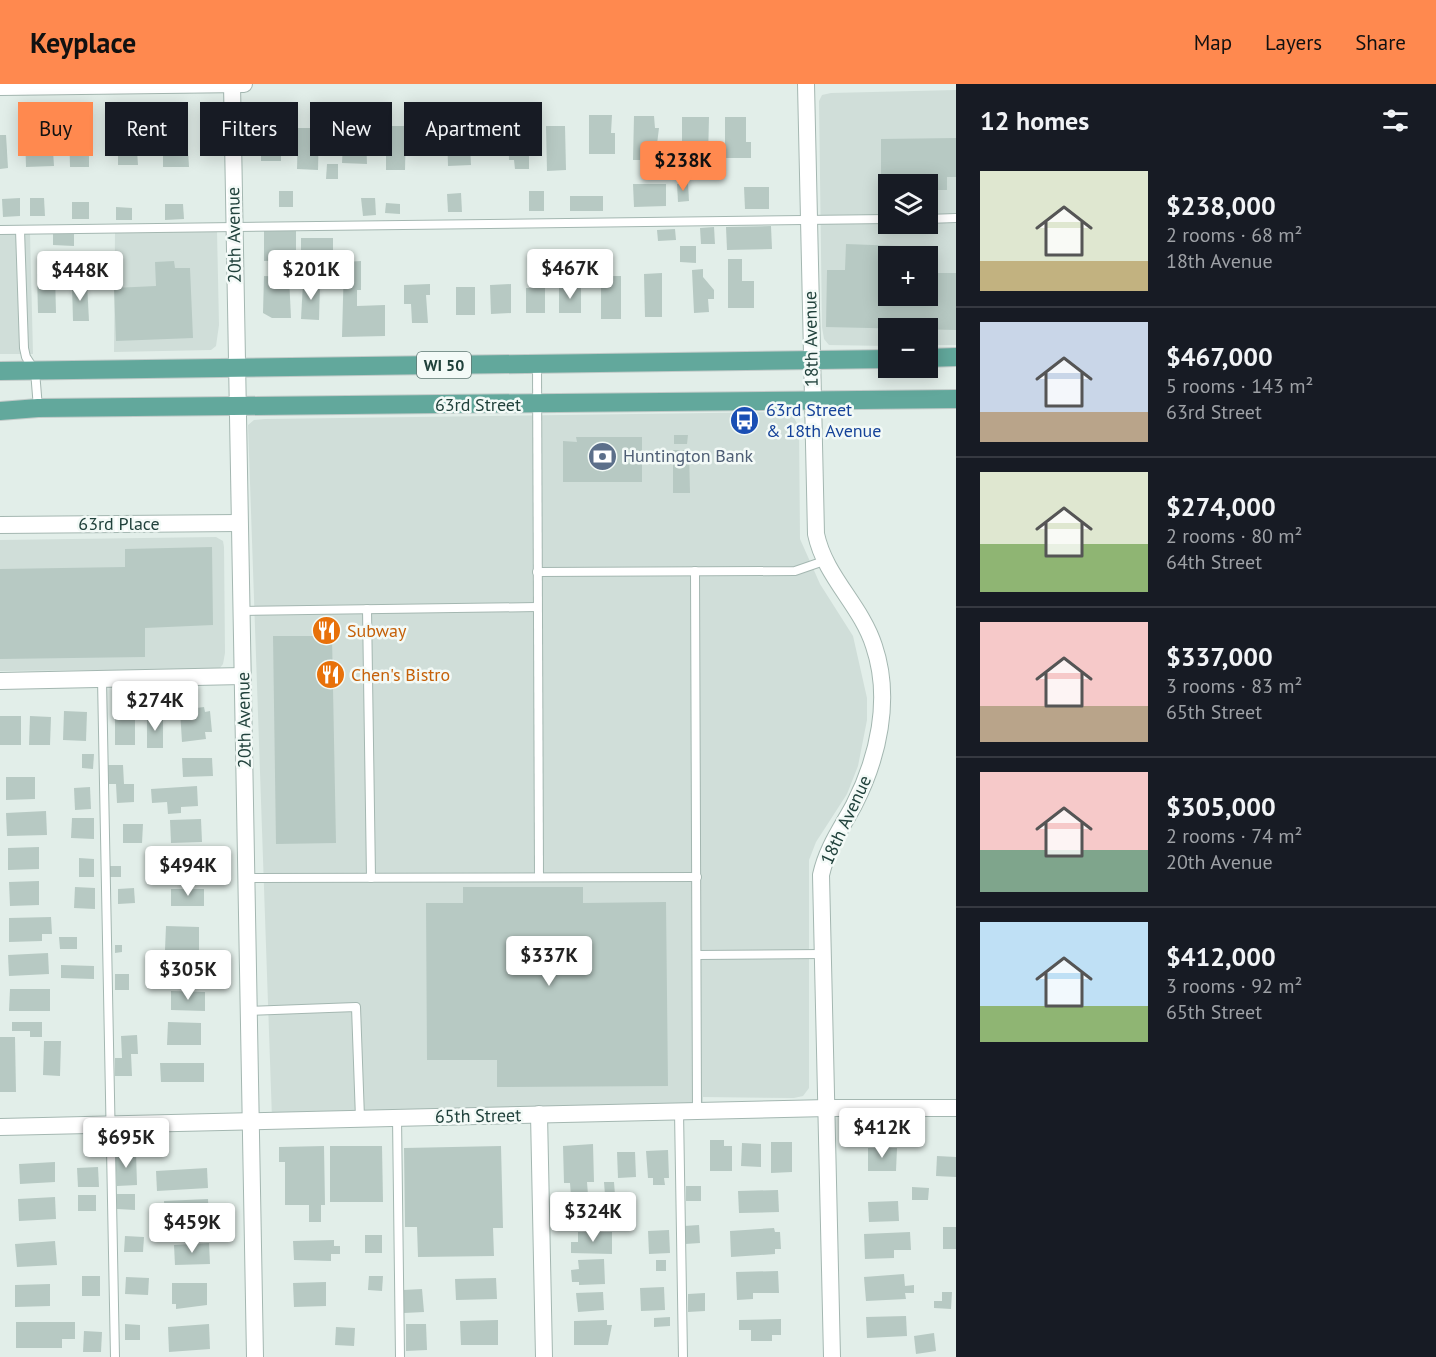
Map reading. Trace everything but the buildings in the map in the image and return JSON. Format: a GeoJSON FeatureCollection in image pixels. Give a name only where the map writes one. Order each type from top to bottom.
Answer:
{"type":"FeatureCollection","features":[{"type":"Feature","properties":{"kind":"main road"},"geometry":{"type":"LineString","coordinates":[[938,358],[956,357]]}},
{"type":"Feature","properties":{"kind":"main road","name":"WI 50"},"geometry":{"type":"LineString","coordinates":[[0,371],[878,359]]}},
{"type":"Feature","properties":{"kind":"main road","name":"63rd Street"},"geometry":{"type":"LineString","coordinates":[[0,411],[38,408],[537,405],[956,399]]}},
{"type":"Feature","properties":{"kind":"street","name":"20th Avenue"},"geometry":{"type":"LineString","coordinates":[[232,84],[255,1357]]}},
{"type":"Feature","properties":{"kind":"street"},"geometry":{"type":"LineString","coordinates":[[0,87],[244,84]]}},
{"type":"Feature","properties":{"kind":"street","name":"18th Avenue"},"geometry":{"type":"LineString","coordinates":[[806,84],[816,534],[824,561],[853,603],[871,637],[880,676],[882,705],[873,762],[861,792],[825,856],[821,875],[832,1357]]}},
{"type":"Feature","properties":{"kind":"street","name":"63rd Place"},"geometry":{"type":"LineString","coordinates":[[0,525],[239,523]]}},
{"type":"Feature","properties":{"kind":"street"},"geometry":{"type":"LineString","coordinates":[[0,681],[243,676]]}},
{"type":"Feature","properties":{"kind":"street","name":"65th Street"},"geometry":{"type":"LineString","coordinates":[[0,1127],[828,1108],[956,1108]]}},
{"type":"Feature","properties":{"kind":"street"},"geometry":{"type":"LineString","coordinates":[[539,1114],[544,1357]]}},
{"type":"Feature","properties":{"kind":"lane"},"geometry":{"type":"LineString","coordinates":[[938,219],[956,218]]}},
{"type":"Feature","properties":{"kind":"lane"},"geometry":{"type":"LineString","coordinates":[[0,230],[878,219]]}},
{"type":"Feature","properties":{"kind":"lane"},"geometry":{"type":"LineString","coordinates":[[20,230],[24,348],[26,357],[35,371],[38,408]]}},
{"type":"Feature","properties":{"kind":"lane"},"geometry":{"type":"LineString","coordinates":[[537,364],[539,877]]}},
{"type":"Feature","properties":{"kind":"lane"},"geometry":{"type":"LineString","coordinates":[[537,572],[795,571],[824,561]]}},
{"type":"Feature","properties":{"kind":"lane"},"geometry":{"type":"LineString","coordinates":[[695,571],[698,1111]]}},
{"type":"Feature","properties":{"kind":"lane"},"geometry":{"type":"LineString","coordinates":[[241,611],[537,607]]}},
{"type":"Feature","properties":{"kind":"lane"},"geometry":{"type":"LineString","coordinates":[[367,609],[371,878]]}},
{"type":"Feature","properties":{"kind":"lane"},"geometry":{"type":"LineString","coordinates":[[102,679],[115,1357]]}},
{"type":"Feature","properties":{"kind":"lane"},"geometry":{"type":"LineString","coordinates":[[246,878],[696,877]]}},
{"type":"Feature","properties":{"kind":"lane"},"geometry":{"type":"LineString","coordinates":[[697,955],[823,954]]}},
{"type":"Feature","properties":{"kind":"lane"},"geometry":{"type":"LineString","coordinates":[[249,1011],[356,1007],[360,1118]]}},
{"type":"Feature","properties":{"kind":"lane"},"geometry":{"type":"LineString","coordinates":[[679,1111],[683,1357]]}},
{"type":"Feature","properties":{"kind":"lane"},"geometry":{"type":"LineString","coordinates":[[397,1117],[400,1357]]}},
{"type":"Feature","properties":{"kind":"shaded area"},"geometry":{"type":"Polygon","coordinates":[[[956,90],[956,345],[938,345],[938,318],[878,318],[878,346],[829,345],[824,339],[819,101],[822,95],[956,90]]]}},
{"type":"Feature","properties":{"kind":"shaded area"},"geometry":{"type":"Polygon","coordinates":[[[217,231],[219,325],[216,346],[211,350],[114,352],[115,232],[217,231]]]}},
{"type":"Feature","properties":{"kind":"shaded area"},"geometry":{"type":"Polygon","coordinates":[[[0,233],[30,233],[33,354],[0,354],[0,233]]]}},
{"type":"Feature","properties":{"kind":"shaded area"},"geometry":{"type":"Polygon","coordinates":[[[785,412],[793,416],[799,427],[800,539],[820,584],[853,636],[867,698],[867,720],[858,766],[847,794],[816,842],[809,860],[809,1088],[803,1096],[794,1098],[703,1097],[703,1111],[272,1119],[248,425],[254,420],[265,419],[785,412]]]}},
{"type":"Feature","properties":{"kind":"shaded area"},"geometry":{"type":"Polygon","coordinates":[[[216,537],[223,541],[224,547],[225,653],[223,664],[219,669],[0,671],[0,540],[216,537]]]}},
{"type":"Feature","properties":{"kind":"place","name":"63rd Street & 18th Avenue"},"geometry":{"type":"Point","coordinates":[745,420]}},
{"type":"Feature","properties":{"kind":"place","name":"Huntington Bank"},"geometry":{"type":"Point","coordinates":[602,456]}},
{"type":"Feature","properties":{"kind":"place","name":"Subway"},"geometry":{"type":"Point","coordinates":[326,631]}},
{"type":"Feature","properties":{"kind":"place","name":"Chen's Bistro"},"geometry":{"type":"Point","coordinates":[330,675]}}]}
